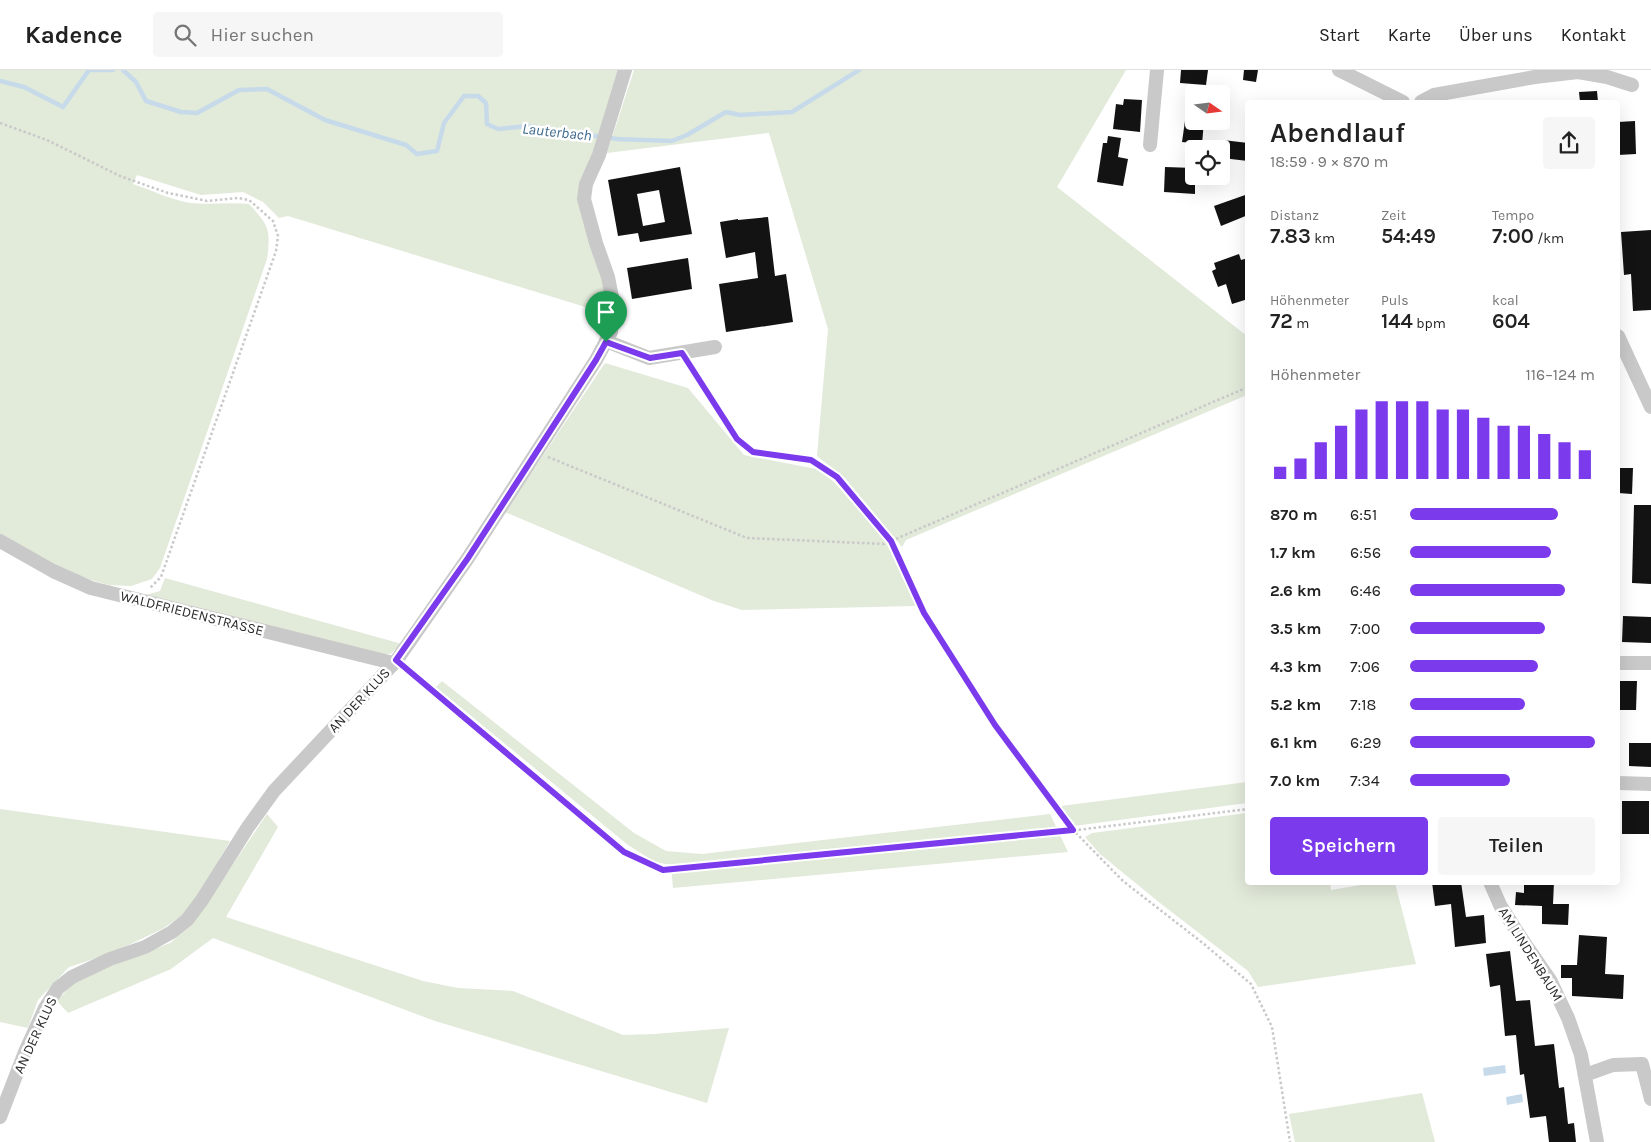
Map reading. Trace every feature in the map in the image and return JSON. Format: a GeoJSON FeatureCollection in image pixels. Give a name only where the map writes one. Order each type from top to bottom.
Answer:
{"type":"FeatureCollection","features":[{"type":"Feature","properties":{"kind":"street","name":"AN DER KLUS"},"geometry":{"type":"LineString","coordinates":[[0,1117],[50,998],[58,988],[72,977],[110,958],[145,947],[172,932],[187,920],[274,791],[395,662],[468,558],[596,360],[611,332],[613,302],[608,277],[584,199],[586,184],[599,156],[611,122],[625,70]]}},
{"type":"Feature","properties":{"kind":"street"},"geometry":{"type":"LineString","coordinates":[[1150,145],[1157,70]]}},
{"type":"Feature","properties":{"kind":"street"},"geometry":{"type":"LineString","coordinates":[[1339,70],[1399,100]]}},
{"type":"Feature","properties":{"kind":"street"},"geometry":{"type":"LineString","coordinates":[[1425,100],[1434,95],[1535,77],[1578,72],[1607,77],[1632,85]]}},
{"type":"Feature","properties":{"kind":"street"},"geometry":{"type":"LineString","coordinates":[[606,342],[650,358],[715,348]]}},
{"type":"Feature","properties":{"kind":"street"},"geometry":{"type":"LineString","coordinates":[[1621,350],[1650,405]]}},
{"type":"Feature","properties":{"kind":"street","name":"WALDFRIEDENSTRASSE"},"geometry":{"type":"LineString","coordinates":[[0,541],[53,572],[92,588],[395,662]]}},
{"type":"Feature","properties":{"kind":"street"},"geometry":{"type":"LineString","coordinates":[[1620,662],[1651,663]]}},
{"type":"Feature","properties":{"kind":"street"},"geometry":{"type":"LineString","coordinates":[[1620,783],[1651,784]]}},
{"type":"Feature","properties":{"kind":"street","name":"AM LINDENBAUM"},"geometry":{"type":"LineString","coordinates":[[1492,885],[1505,912],[1550,980],[1568,1018],[1581,1055],[1596,1142]]}},
{"type":"Feature","properties":{"kind":"street"},"geometry":{"type":"LineString","coordinates":[[1585,1075],[1613,1065],[1642,1064],[1651,1099]]}},
{"type":"Feature","properties":{"kind":"path"},"geometry":{"type":"LineString","coordinates":[[0,123],[47,140],[120,176],[168,193],[207,201],[238,198],[249,200],[272,221],[278,236],[276,251],[161,577],[149,589]]}},
{"type":"Feature","properties":{"kind":"path"},"geometry":{"type":"LineString","coordinates":[[682,353],[737,439],[753,452],[811,460],[837,477],[891,541],[924,613],[995,725],[1073,830],[1123,881],[1204,944],[1251,984],[1272,1027],[1290,1142]]}},
{"type":"Feature","properties":{"kind":"path"},"geometry":{"type":"LineString","coordinates":[[536,452],[747,538],[884,544],[1245,388]]}},
{"type":"Feature","properties":{"kind":"path"},"geometry":{"type":"LineString","coordinates":[[395,662],[624,852],[663,870],[1073,830],[1245,809]]}},
{"type":"Feature","properties":{"kind":"green space"},"geometry":{"type":"Polygon","coordinates":[[[0,70],[620,70],[593,155],[580,180],[578,198],[604,285],[605,313],[288,216],[279,218],[263,202],[243,192],[201,195],[137,175],[133,184],[183,202],[197,204],[249,204],[267,228],[269,241],[267,259],[160,568],[152,579],[131,586],[109,585],[40,561],[0,535],[0,70]]]}},
{"type":"Feature","properties":{"kind":"green space"},"geometry":{"type":"Polygon","coordinates":[[[634,70],[1126,70],[1057,187],[1245,334],[1245,396],[906,540],[902,547],[845,478],[817,456],[828,329],[769,133],[607,153],[634,70]]]}},
{"type":"Feature","properties":{"kind":"green space"},"geometry":{"type":"Polygon","coordinates":[[[605,363],[688,388],[744,455],[816,469],[833,481],[884,538],[916,606],[742,610],[714,601],[505,512],[605,363]]]}},
{"type":"Feature","properties":{"kind":"green space"},"geometry":{"type":"Polygon","coordinates":[[[165,578],[402,644],[390,654],[375,654],[143,596],[160,591],[165,578]]]}},
{"type":"Feature","properties":{"kind":"green space"},"geometry":{"type":"Polygon","coordinates":[[[442,681],[634,833],[666,851],[702,854],[1050,814],[1068,852],[673,888],[671,865],[655,862],[628,845],[436,687],[442,681]]]}},
{"type":"Feature","properties":{"kind":"green space"},"geometry":{"type":"Polygon","coordinates":[[[1245,782],[1245,803],[1074,826],[1061,806],[1245,782]]]}},
{"type":"Feature","properties":{"kind":"green space"},"geometry":{"type":"Polygon","coordinates":[[[0,809],[230,841],[200,893],[182,916],[162,929],[112,953],[69,967],[38,1000],[28,1028],[0,1022],[0,809]]]}},
{"type":"Feature","properties":{"kind":"green space"},"geometry":{"type":"Polygon","coordinates":[[[1245,813],[1245,885],[1330,885],[1331,890],[1361,885],[1396,885],[1416,964],[1258,987],[1248,971],[1100,854],[1085,837],[1092,833],[1245,813]]]}},
{"type":"Feature","properties":{"kind":"green space"},"geometry":{"type":"Polygon","coordinates":[[[267,814],[278,827],[226,917],[423,981],[458,988],[513,991],[623,1035],[729,1028],[707,1103],[435,1021],[213,938],[171,969],[68,1013],[57,1001],[72,984],[111,966],[170,943],[191,926],[267,814]]]}},
{"type":"Feature","properties":{"kind":"green space"},"geometry":{"type":"Polygon","coordinates":[[[1422,1093],[1435,1142],[1295,1142],[1289,1114],[1422,1093]]]}},
{"type":"Feature","properties":{"kind":"water"},"geometry":{"type":"Polygon","coordinates":[[[1505,1065],[1506,1073],[1484,1076],[1483,1068],[1505,1065]]]}},
{"type":"Feature","properties":{"kind":"water"},"geometry":{"type":"Polygon","coordinates":[[[1522,1094],[1523,1102],[1507,1105],[1506,1097],[1522,1094]]]}},
{"type":"Feature","properties":{"kind":"building"},"geometry":{"type":"Polygon","coordinates":[[[1181,70],[1208,70],[1206,85],[1180,83],[1181,70]]]}},
{"type":"Feature","properties":{"kind":"building"},"geometry":{"type":"Polygon","coordinates":[[[1244,70],[1258,70],[1256,82],[1243,80],[1244,70]]]}},
{"type":"Feature","properties":{"kind":"building"},"geometry":{"type":"Polygon","coordinates":[[[1597,91],[1598,100],[1580,100],[1579,92],[1597,91]]]}},
{"type":"Feature","properties":{"kind":"building"},"geometry":{"type":"Polygon","coordinates":[[[1124,99],[1142,100],[1140,132],[1113,129],[1116,104],[1123,105],[1124,99]]]}},
{"type":"Feature","properties":{"kind":"building"},"geometry":{"type":"Polygon","coordinates":[[[1185,121],[1185,130],[1203,130],[1202,140],[1185,140],[1185,142],[1182,142],[1185,121]]]}},
{"type":"Feature","properties":{"kind":"building"},"geometry":{"type":"Polygon","coordinates":[[[1635,121],[1636,154],[1620,155],[1620,122],[1635,121]]]}},
{"type":"Feature","properties":{"kind":"building"},"geometry":{"type":"Polygon","coordinates":[[[1108,136],[1121,138],[1118,157],[1128,159],[1123,186],[1097,182],[1103,143],[1107,143],[1108,136]]]}},
{"type":"Feature","properties":{"kind":"building"},"geometry":{"type":"Polygon","coordinates":[[[1230,141],[1245,143],[1245,161],[1230,159],[1230,141]]]}},
{"type":"Feature","properties":{"kind":"building"},"geometry":{"type":"Polygon","coordinates":[[[680,167],[692,234],[640,242],[638,233],[618,236],[608,180],[680,167]],[[659,190],[637,194],[643,226],[665,222],[659,190]]]}},
{"type":"Feature","properties":{"kind":"building"},"geometry":{"type":"Polygon","coordinates":[[[1165,167],[1185,168],[1185,185],[1195,185],[1195,194],[1164,192],[1165,167]]]}},
{"type":"Feature","properties":{"kind":"building"},"geometry":{"type":"Polygon","coordinates":[[[1245,195],[1245,216],[1221,226],[1214,206],[1245,195]]]}},
{"type":"Feature","properties":{"kind":"building"},"geometry":{"type":"Polygon","coordinates":[[[768,217],[775,276],[786,274],[793,322],[726,332],[719,284],[758,278],[755,252],[726,258],[720,222],[768,217]]]}},
{"type":"Feature","properties":{"kind":"building"},"geometry":{"type":"Polygon","coordinates":[[[1651,230],[1651,310],[1633,311],[1631,274],[1624,275],[1621,232],[1651,230]]]}},
{"type":"Feature","properties":{"kind":"building"},"geometry":{"type":"Polygon","coordinates":[[[1239,254],[1241,260],[1245,259],[1245,300],[1232,304],[1226,284],[1218,287],[1212,271],[1216,269],[1214,263],[1239,254]]]}},
{"type":"Feature","properties":{"kind":"building"},"geometry":{"type":"Polygon","coordinates":[[[688,258],[692,289],[632,299],[627,268],[688,258]]]}},
{"type":"Feature","properties":{"kind":"building"},"geometry":{"type":"Polygon","coordinates":[[[1620,468],[1633,468],[1632,494],[1620,493],[1620,468]]]}},
{"type":"Feature","properties":{"kind":"building"},"geometry":{"type":"Polygon","coordinates":[[[1634,505],[1651,505],[1651,584],[1632,583],[1634,505]]]}},
{"type":"Feature","properties":{"kind":"building"},"geometry":{"type":"Polygon","coordinates":[[[1623,616],[1651,617],[1651,643],[1622,642],[1623,616]]]}},
{"type":"Feature","properties":{"kind":"building"},"geometry":{"type":"Polygon","coordinates":[[[1620,681],[1637,681],[1636,710],[1620,710],[1620,681]]]}},
{"type":"Feature","properties":{"kind":"building"},"geometry":{"type":"Polygon","coordinates":[[[1629,743],[1651,743],[1651,767],[1629,766],[1629,743]]]}},
{"type":"Feature","properties":{"kind":"building"},"geometry":{"type":"Polygon","coordinates":[[[1622,801],[1649,801],[1649,834],[1622,834],[1622,801]]]}},
{"type":"Feature","properties":{"kind":"building"},"geometry":{"type":"Polygon","coordinates":[[[1432,885],[1461,885],[1466,917],[1484,915],[1486,943],[1455,947],[1451,904],[1435,906],[1432,885]]]}},
{"type":"Feature","properties":{"kind":"building"},"geometry":{"type":"Polygon","coordinates":[[[1524,885],[1554,885],[1553,904],[1569,904],[1568,925],[1542,924],[1542,906],[1515,905],[1516,892],[1524,893],[1524,885]]]}},
{"type":"Feature","properties":{"kind":"building"},"geometry":{"type":"Polygon","coordinates":[[[1579,935],[1607,937],[1605,974],[1624,975],[1623,999],[1572,996],[1572,978],[1561,978],[1561,965],[1577,965],[1579,935]]]}},
{"type":"Feature","properties":{"kind":"building"},"geometry":{"type":"Polygon","coordinates":[[[1510,951],[1516,1001],[1530,1000],[1535,1046],[1554,1044],[1559,1088],[1564,1087],[1568,1124],[1574,1123],[1576,1142],[1549,1142],[1546,1116],[1530,1118],[1524,1074],[1520,1075],[1516,1035],[1505,1036],[1500,985],[1490,987],[1486,954],[1510,951]]]}},
{"type":"Feature","properties":{"kind":"waterway","name":"Lauterbach"},"geometry":{"type":"LineString","coordinates":[[0,81],[24,87],[63,107],[89,70],[113,70]]}},
{"type":"Feature","properties":{"kind":"waterway","name":"Lauterbach"},"geometry":{"type":"LineString","coordinates":[[123,70],[136,82],[146,101],[181,112],[197,113],[239,90],[267,89],[325,120],[406,145],[417,154],[437,151],[444,123],[464,96],[478,96],[486,103],[487,124],[498,129],[528,126],[617,139],[672,141],[687,135],[726,112],[740,115],[792,112],[859,70]]}},
{"type":"Feature","properties":{"kind":"route"},"geometry":{"type":"LineString","coordinates":[[606,342],[650,358],[682,353],[737,439],[753,452],[811,460],[837,477],[891,541],[924,613],[995,725],[1073,830],[663,870],[624,852],[396,660],[468,558],[606,342]]}}]}
